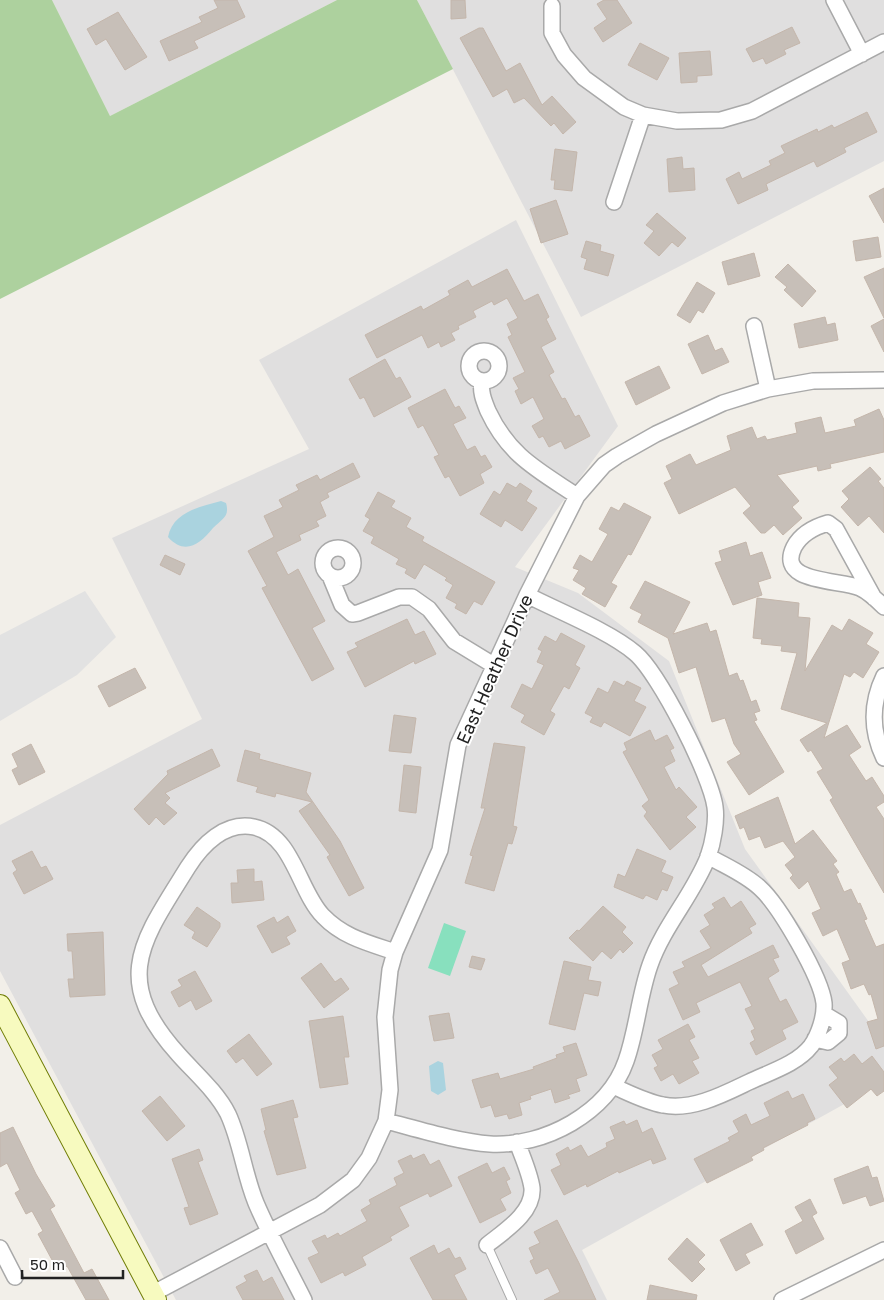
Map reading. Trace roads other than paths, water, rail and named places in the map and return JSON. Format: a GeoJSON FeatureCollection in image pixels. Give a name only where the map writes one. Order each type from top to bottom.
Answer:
{"type":"FeatureCollection","features":[{"type":"Feature","properties":{"kind":"street"},"geometry":{"type":"LineString","coordinates":[[834,0],[862,54]]}},
{"type":"Feature","properties":{"kind":"street"},"geometry":{"type":"LineString","coordinates":[[552,6],[552,33],[561,50],[574,67],[612,100],[643,115],[662,119],[692,122],[734,117],[752,111],[884,42]]}},
{"type":"Feature","properties":{"kind":"street"},"geometry":{"type":"LineString","coordinates":[[614,202],[643,115]]}},
{"type":"Feature","properties":{"kind":"street"},"geometry":{"type":"LineString","coordinates":[[754,326],[768,389]]}},
{"type":"Feature","properties":{"kind":"street","name":"East Heather Drive"},"geometry":{"type":"LineString","coordinates":[[154,1297],[320,1205],[353,1180],[369,1158],[386,1121],[390,1090],[386,1016],[387,989],[395,952],[440,850],[458,745],[527,595],[577,496],[604,465],[630,448],[722,403],[768,389],[813,381],[884,380]]}},
{"type":"Feature","properties":{"kind":"street"},"geometry":{"type":"LineString","coordinates":[[482,381],[481,388],[484,401],[496,426],[515,453],[577,496]]}},
{"type":"Feature","properties":{"kind":"street"},"geometry":{"type":"LineString","coordinates":[[828,523],[836,529],[879,602],[860,588],[807,577],[795,570],[791,564],[791,554],[797,542],[817,526],[828,523]]}},
{"type":"Feature","properties":{"kind":"street"},"geometry":{"type":"LineString","coordinates":[[330,576],[342,605],[352,614],[399,597],[412,597],[429,609],[454,641],[495,666]]}},
{"type":"Feature","properties":{"kind":"street"},"geometry":{"type":"LineString","coordinates":[[386,1121],[490,1144],[532,1139],[570,1124],[595,1107],[613,1086],[626,1061],[649,966],[708,856],[716,808],[712,792],[704,771],[658,682],[648,667],[636,653],[613,639],[527,595]]}},
{"type":"Feature","properties":{"kind":"street"},"geometry":{"type":"LineString","coordinates":[[884,676],[877,690],[874,713],[875,736],[884,758]]}},
{"type":"Feature","properties":{"kind":"street"},"geometry":{"type":"LineString","coordinates":[[304,1300],[256,1203],[227,1113],[216,1096],[155,1026],[143,1004],[138,980],[144,941],[188,867],[206,843],[228,830],[254,827],[266,833],[281,846],[295,866],[313,904],[332,925],[352,938],[395,952]]}},
{"type":"Feature","properties":{"kind":"street"},"geometry":{"type":"LineString","coordinates":[[613,1086],[663,1105],[694,1103],[716,1097],[794,1060],[803,1054],[815,1039],[824,1014],[824,1002],[812,970],[774,902],[744,876],[708,856]]}},
{"type":"Feature","properties":{"kind":"street"},"geometry":{"type":"LineString","coordinates":[[0,1005],[154,1297]]}},
{"type":"Feature","properties":{"kind":"street"},"geometry":{"type":"LineString","coordinates":[[487,1245],[519,1218],[531,1198],[532,1188],[517,1142]]}},
{"type":"Feature","properties":{"kind":"street"},"geometry":{"type":"LineString","coordinates":[[0,1248],[15,1277]]}},
{"type":"Feature","properties":{"kind":"street"},"geometry":{"type":"LineString","coordinates":[[782,1300],[884,1250]]}},
{"type":"Feature","properties":{"kind":"lane"},"geometry":{"type":"LineString","coordinates":[[487,1245],[512,1300]]}},
{"type":"Feature","properties":{"kind":"water"},"geometry":{"type":"Polygon","coordinates":[[[221,501],[226,503],[226,515],[198,543],[186,547],[180,546],[168,537],[175,522],[181,516],[196,508],[221,501]]]}},
{"type":"Feature","properties":{"kind":"water"},"geometry":{"type":"Polygon","coordinates":[[[438,1061],[443,1063],[446,1090],[438,1095],[431,1091],[429,1066],[438,1061]]]}}]}
